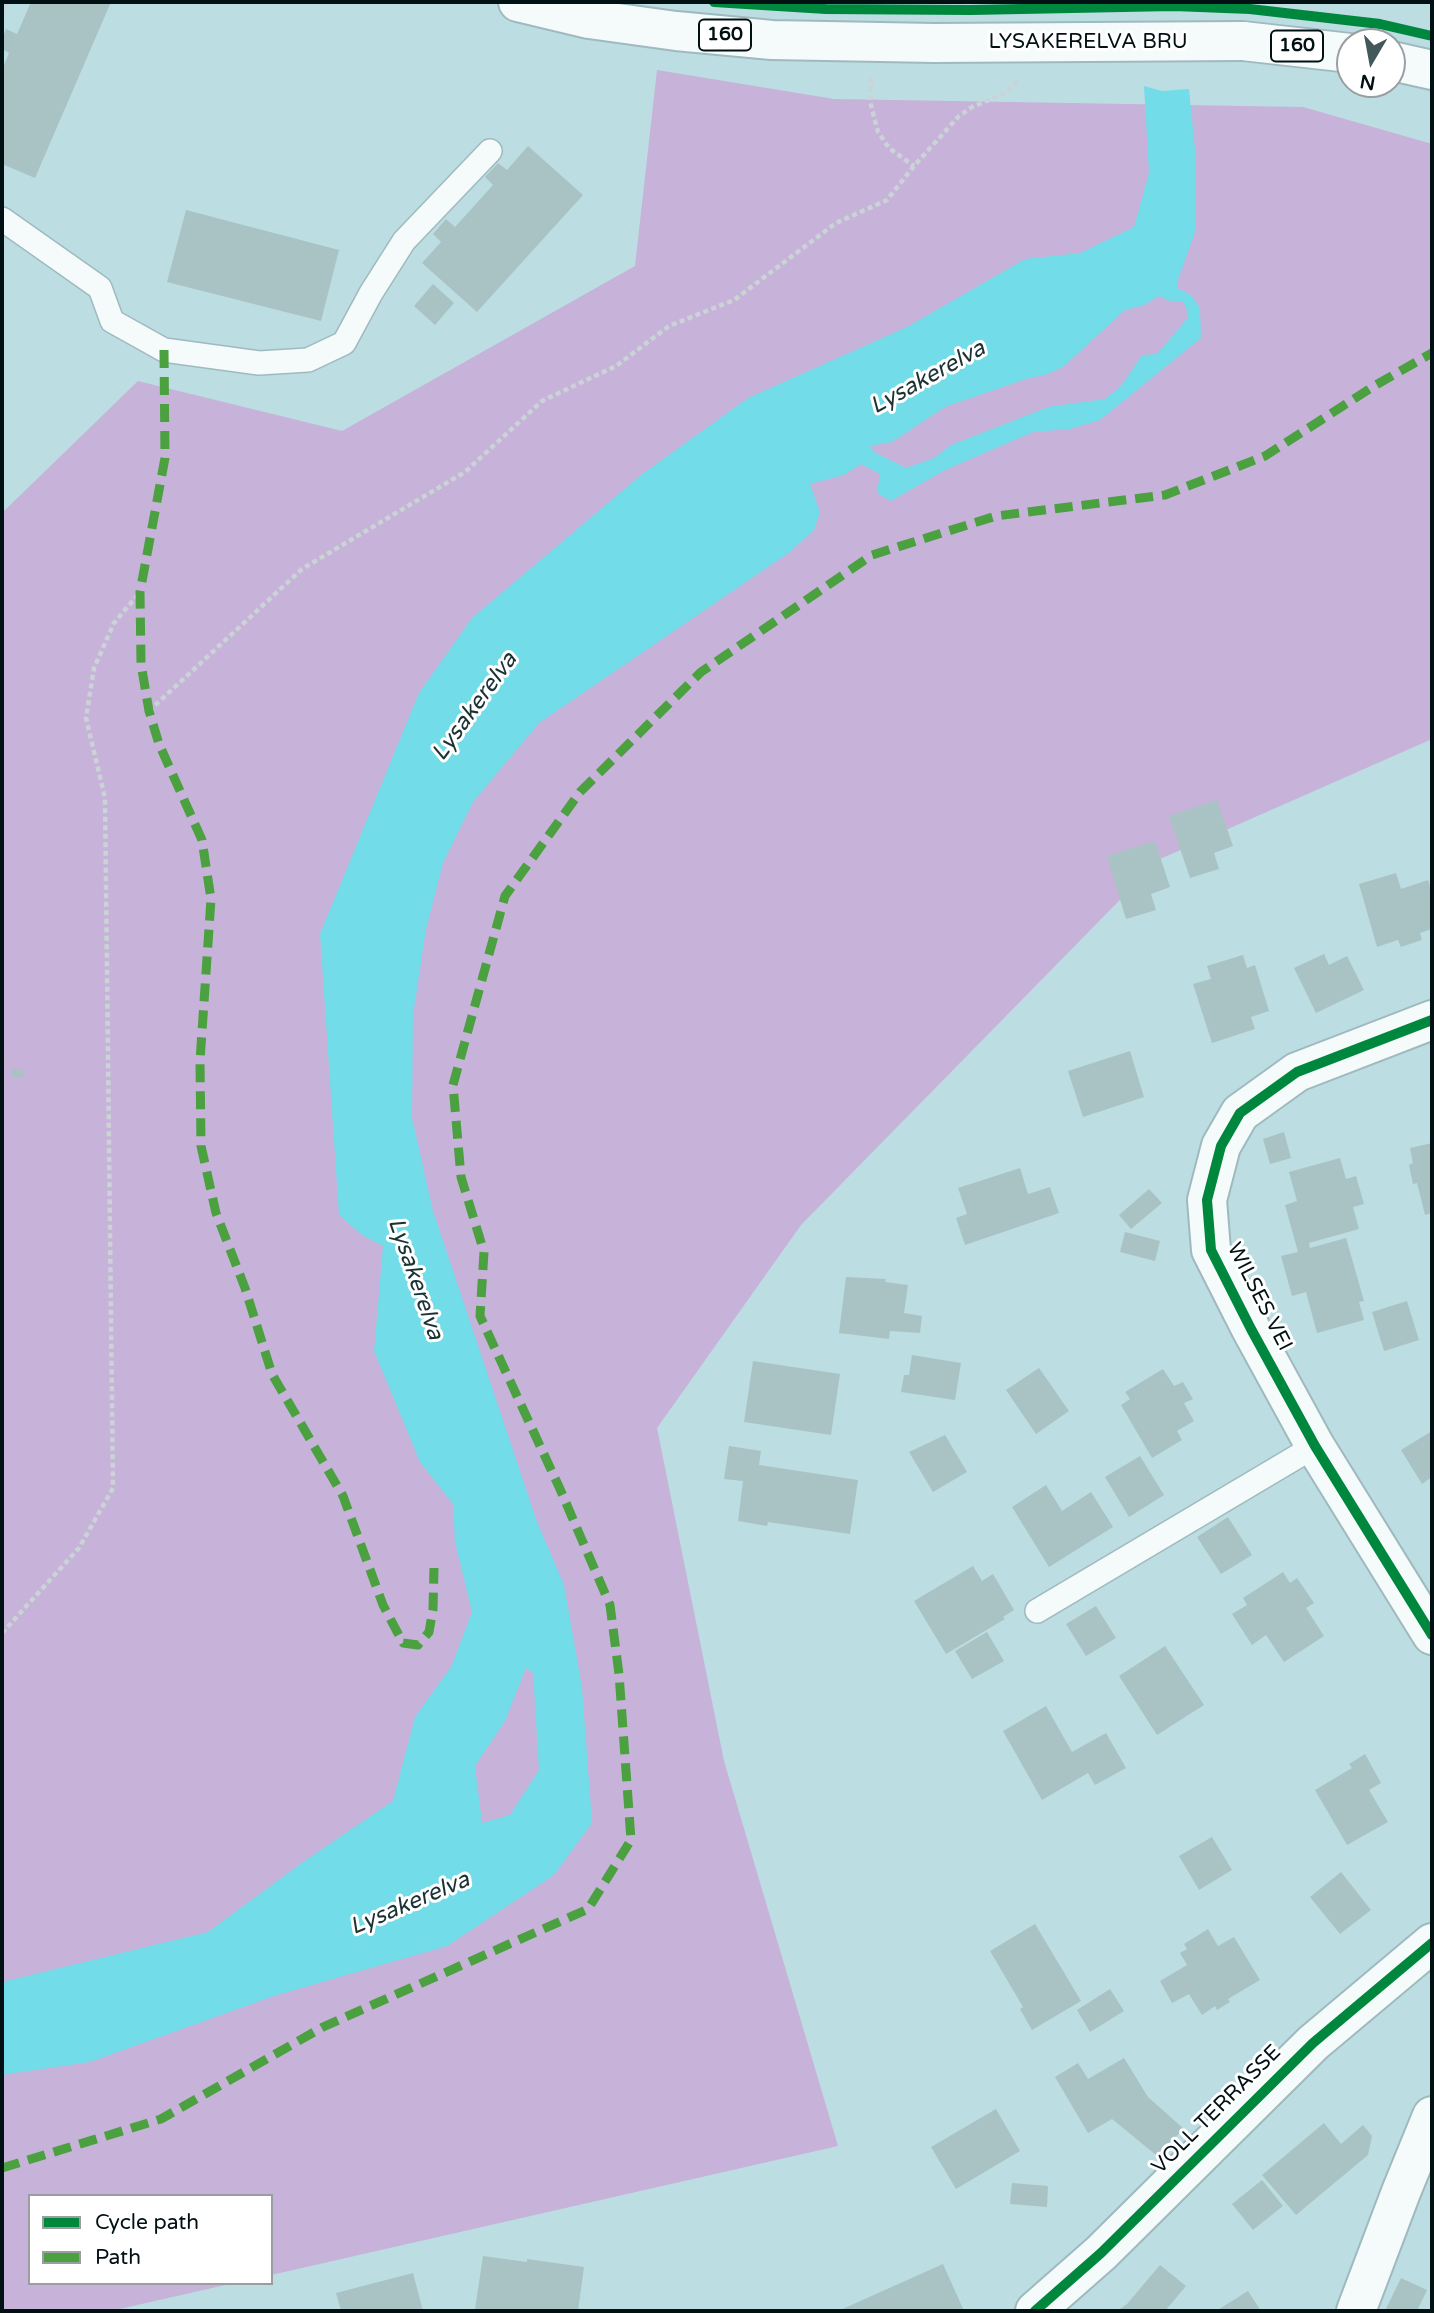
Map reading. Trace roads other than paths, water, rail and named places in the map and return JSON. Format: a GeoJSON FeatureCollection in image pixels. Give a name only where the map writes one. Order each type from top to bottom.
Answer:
{"type":"FeatureCollection","features":[{"type":"Feature","properties":{"kind":"street","name":"LYSAKERELVA BRU"},"geometry":{"type":"LineString","coordinates":[[518,2],[589,19],[772,40],[934,44],[1243,41],[1336,51]]}},
{"type":"Feature","properties":{"kind":"street"},"geometry":{"type":"LineString","coordinates":[[1406,64],[1432,70]]}},
{"type":"Feature","properties":{"kind":"street","name":"WILSES VEI"},"geometry":{"type":"LineString","coordinates":[[1432,1020],[1382,1037],[1297,1072],[1240,1113],[1221,1146],[1207,1200],[1211,1250],[1315,1446],[1432,1635]]}},
{"type":"Feature","properties":{"kind":"street","name":"VOLL TERRASSE"},"geometry":{"type":"LineString","coordinates":[[1035,2311],[1101,2253],[1313,2043],[1432,1943]]}},
{"type":"Feature","properties":{"kind":"street"},"geometry":{"type":"LineString","coordinates":[[1356,2311],[1432,2116]]}},
{"type":"Feature","properties":{"kind":"lane"},"geometry":{"type":"LineString","coordinates":[[2,219],[100,288],[112,321],[164,350],[259,363],[308,360],[344,343],[404,241],[491,151]]}},
{"type":"Feature","properties":{"kind":"lane"},"geometry":{"type":"LineString","coordinates":[[1037,1611],[1315,1446]]}},
{"type":"Feature","properties":{"kind":"water","name":"Lysakerelva"},"geometry":{"type":"Polygon","coordinates":[[[1144,86],[1162,91],[1189,89],[1195,150],[1196,229],[1177,288],[1191,295],[1200,308],[1201,338],[1100,420],[1070,429],[1033,432],[943,471],[891,501],[877,493],[880,474],[861,464],[844,475],[810,484],[820,512],[814,530],[790,552],[539,723],[473,802],[443,863],[426,929],[413,1015],[412,1118],[433,1211],[537,1522],[564,1585],[582,1687],[592,1823],[554,1875],[447,1946],[274,1996],[90,2062],[2,2075],[2,1982],[208,1932],[303,1862],[393,1801],[415,1717],[451,1667],[472,1612],[455,1542],[453,1504],[420,1462],[374,1351],[383,1246],[362,1235],[339,1215],[320,934],[419,693],[472,618],[641,475],[748,398],[907,327],[1025,259],[1080,253],[1134,227],[1149,173],[1144,86]],[[1159,296],[1144,305],[1125,310],[1063,367],[945,407],[892,442],[870,446],[874,452],[906,468],[934,458],[951,445],[1048,407],[1105,399],[1121,386],[1142,355],[1157,354],[1187,319],[1188,313],[1183,301],[1172,302],[1159,296]],[[526,1668],[505,1721],[475,1766],[482,1823],[510,1815],[539,1770],[533,1673],[526,1668]]]}}]}
